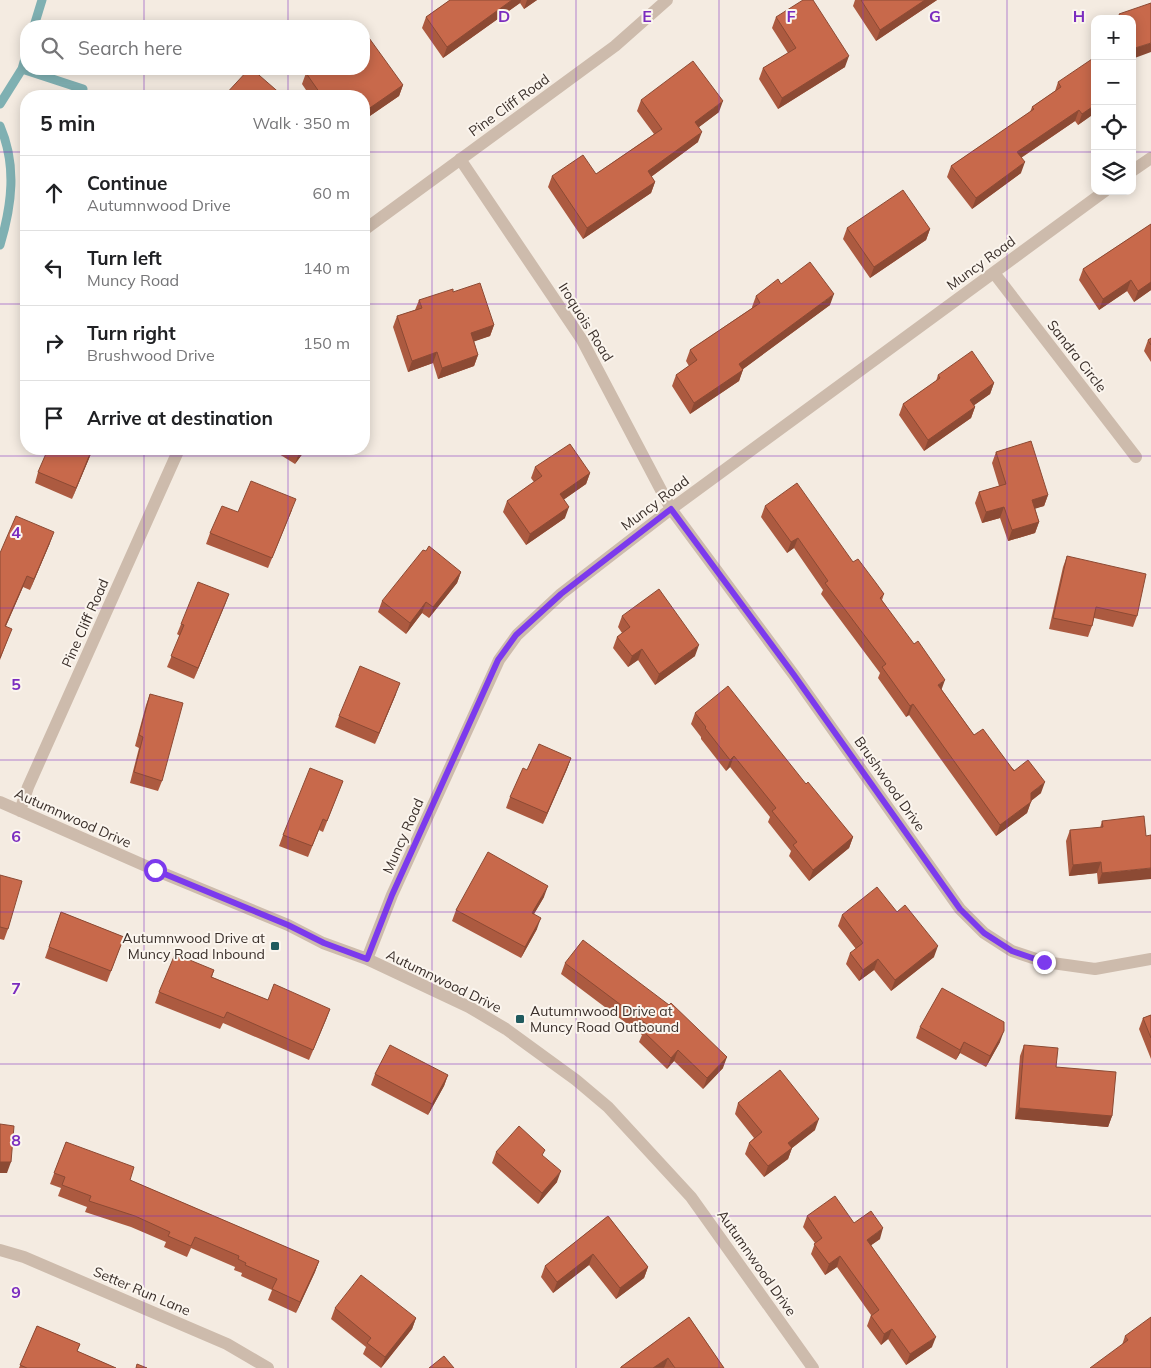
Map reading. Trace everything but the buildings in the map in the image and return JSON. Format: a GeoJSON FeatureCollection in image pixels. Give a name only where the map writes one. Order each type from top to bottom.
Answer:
{"type":"FeatureCollection","features":[{"type":"Feature","properties":{"kind":"street","name":"Pine Cliff Road"},"geometry":{"type":"LineString","coordinates":[[370,226],[615,46],[668,0]]}},
{"type":"Feature","properties":{"kind":"street"},"geometry":{"type":"LineString","coordinates":[[1136,168],[1151,158]]}},
{"type":"Feature","properties":{"kind":"street","name":"Iroquois Road"},"geometry":{"type":"LineString","coordinates":[[460,159],[582,340],[671,509]]}},
{"type":"Feature","properties":{"kind":"street","name":"Muncy Road"},"geometry":{"type":"LineString","coordinates":[[367,959],[392,895],[498,660],[516,635],[561,594],[671,509],[1100,195]]}},
{"type":"Feature","properties":{"kind":"street","name":"Sandra Circle"},"geometry":{"type":"LineString","coordinates":[[994,273],[1136,457]]}},
{"type":"Feature","properties":{"kind":"street","name":"Pine Cliff Road"},"geometry":{"type":"LineString","coordinates":[[20,811],[28,787],[176,455]]}},
{"type":"Feature","properties":{"kind":"street","name":"Brushwood Drive"},"geometry":{"type":"LineString","coordinates":[[671,509],[794,675],[960,909],[984,933],[1012,951],[1044,962],[1095,968],[1151,959]]}},
{"type":"Feature","properties":{"kind":"street","name":"Autumnwood Drive"},"geometry":{"type":"LineString","coordinates":[[0,802],[155,870],[288,925],[324,943],[367,959],[469,1007],[506,1029],[576,1080],[608,1107],[691,1197],[813,1368]]}},
{"type":"Feature","properties":{"kind":"street","name":"Setter Run Lane"},"geometry":{"type":"LineString","coordinates":[[0,1250],[24,1257],[226,1344],[268,1368]]}},
{"type":"Feature","properties":{"kind":"waterway"},"geometry":{"type":"LineString","coordinates":[[36,20],[42,0]]}},
{"type":"Feature","properties":{"kind":"waterway"},"geometry":{"type":"LineString","coordinates":[[0,104],[20,72]]}},
{"type":"Feature","properties":{"kind":"waterway"},"geometry":{"type":"LineString","coordinates":[[40,75],[83,89]]}},
{"type":"Feature","properties":{"kind":"waterway"},"geometry":{"type":"LineString","coordinates":[[0,126],[9,155],[11,170],[10,200],[0,245]]}},
{"type":"Feature","properties":{"kind":"place","name":"Autumnwood Drive at Muncy Road Inbound"},"geometry":{"type":"Point","coordinates":[275,946]}},
{"type":"Feature","properties":{"kind":"place","name":"Autumnwood Drive at Muncy Road Outbound"},"geometry":{"type":"Point","coordinates":[520,1019]}},
{"type":"Feature","properties":{"kind":"route"},"geometry":{"type":"LineString","coordinates":[[155,870],[288,925],[324,943],[367,959],[392,895],[498,660],[516,635],[561,594],[671,509],[794,675],[960,909],[984,933],[1012,951],[1044,962]]}}]}
